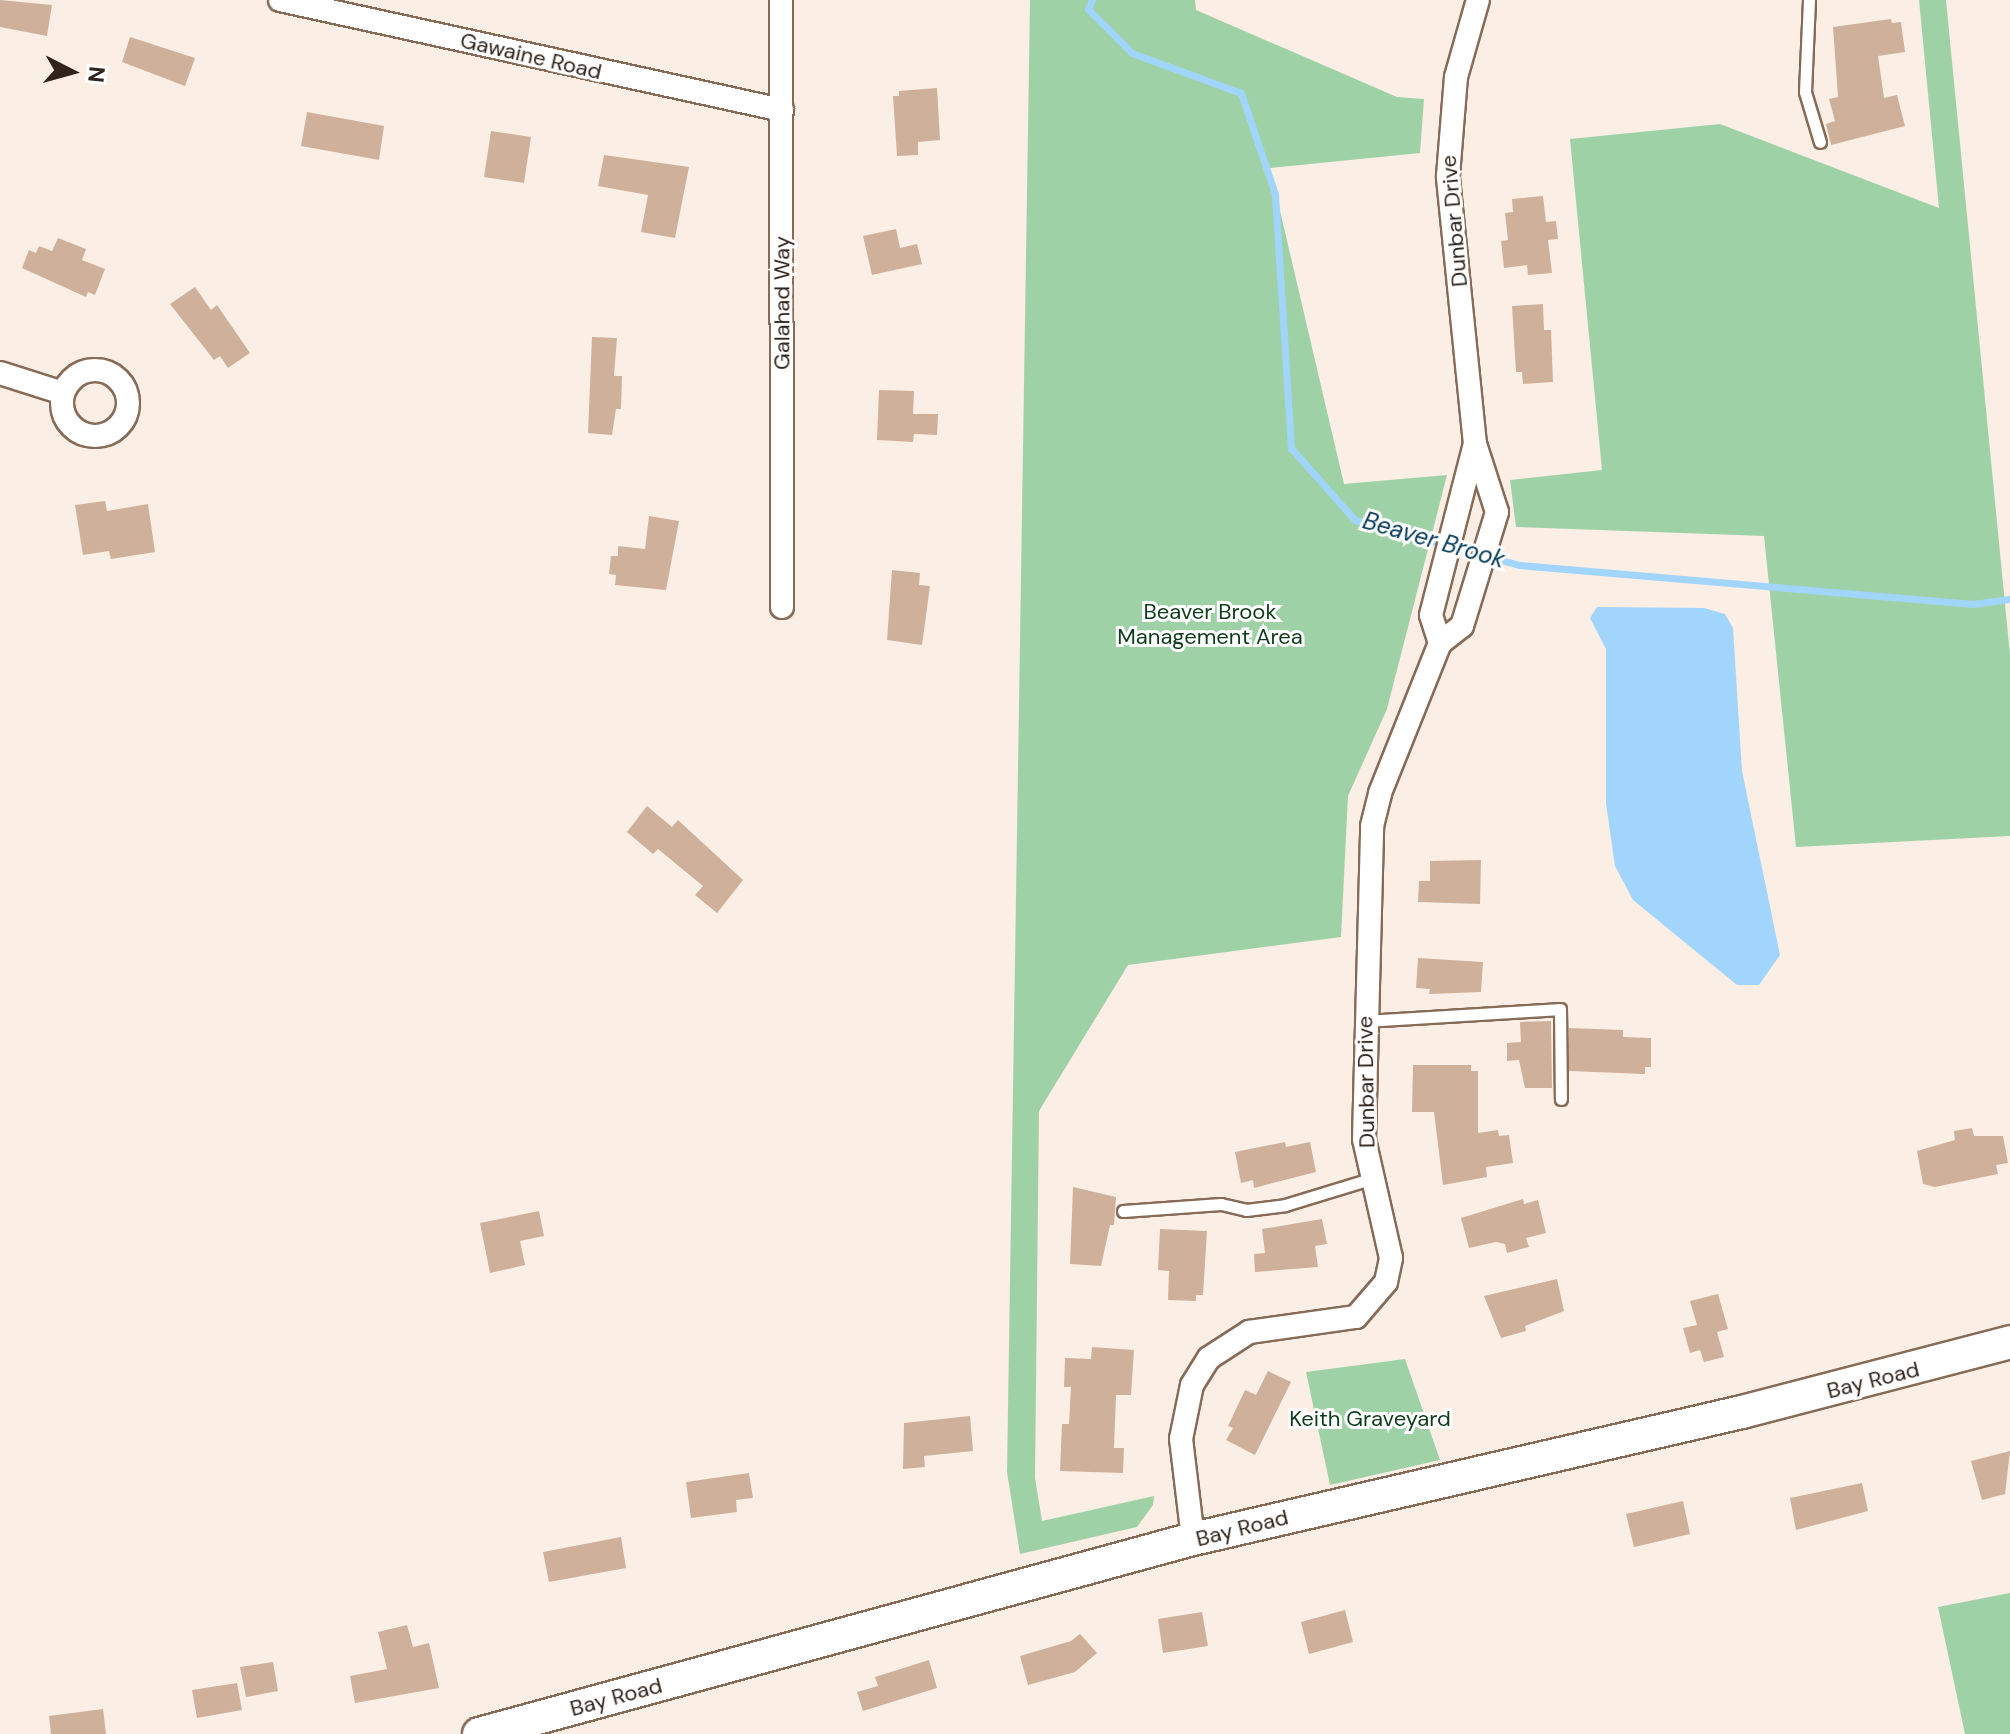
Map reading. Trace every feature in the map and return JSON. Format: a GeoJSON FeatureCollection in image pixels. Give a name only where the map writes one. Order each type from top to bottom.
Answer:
{"type":"FeatureCollection","features":[{"type":"Feature","properties":{"kind":"main road","name":"Bay Road"},"geometry":{"type":"LineString","coordinates":[[479,1734],[1193,1539],[1858,1384],[2010,1342]]}},
{"type":"Feature","properties":{"kind":"street","name":"Gawaine Road"},"geometry":{"type":"LineString","coordinates":[[280,0],[782,110]]}},
{"type":"Feature","properties":{"kind":"street","name":"Galahad Way"},"geometry":{"type":"LineString","coordinates":[[781,0],[782,607]]}},
{"type":"Feature","properties":{"kind":"street","name":"Dunbar Drive"},"geometry":{"type":"LineString","coordinates":[[1193,1539],[1181,1439],[1192,1385],[1209,1358],[1249,1332],[1356,1317],[1372,1304],[1386,1282],[1391,1258],[1389,1232],[1370,1179],[1364,1139],[1372,826],[1380,793],[1440,643],[1462,626],[1497,512],[1475,444],[1448,141],[1456,77],[1478,0]]}},
{"type":"Feature","properties":{"kind":"street"},"geometry":{"type":"LineString","coordinates":[[0,373],[63,393]]}},
{"type":"Feature","properties":{"kind":"street","name":"Dunbar Drive"},"geometry":{"type":"LineString","coordinates":[[1440,643],[1431,615],[1475,444]]}},
{"type":"Feature","properties":{"kind":"lane"},"geometry":{"type":"LineString","coordinates":[[1809,0],[1805,92],[1820,142]]}},
{"type":"Feature","properties":{"kind":"lane"},"geometry":{"type":"LineString","coordinates":[[1365,1021],[1560,1009],[1561,1099]]}},
{"type":"Feature","properties":{"kind":"lane"},"geometry":{"type":"LineString","coordinates":[[1123,1211],[1221,1204],[1246,1210],[1285,1205],[1370,1179]]}},
{"type":"Feature","properties":{"kind":"green space","name":"Beaver Brook Management Area"},"geometry":{"type":"Polygon","coordinates":[[[1030,0],[1195,0],[1196,10],[1397,97],[1424,99],[1420,153],[1270,168],[1344,484],[1447,475],[1387,709],[1348,796],[1341,937],[1128,965],[1039,1111],[1035,1478],[1042,1521],[1154,1496],[1153,1505],[1137,1527],[1020,1554],[1007,1472],[1030,0]]]}},
{"type":"Feature","properties":{"kind":"green space"},"geometry":{"type":"Polygon","coordinates":[[[1919,0],[1946,0],[2010,655],[2010,836],[1796,847],[1764,536],[1516,527],[1510,480],[1602,470],[1570,139],[1720,124],[1939,208],[1919,0]]]}},
{"type":"Feature","properties":{"kind":"green space","name":"Keith Graveyard"},"geometry":{"type":"Polygon","coordinates":[[[1405,1359],[1440,1460],[1330,1485],[1306,1372],[1405,1359]]]}},
{"type":"Feature","properties":{"kind":"green space"},"geometry":{"type":"Polygon","coordinates":[[[2010,1593],[2010,1734],[1965,1734],[1938,1607],[2010,1593]]]}},
{"type":"Feature","properties":{"kind":"water"},"geometry":{"type":"Polygon","coordinates":[[[1597,607],[1704,608],[1725,614],[1733,628],[1742,771],[1780,955],[1759,985],[1737,985],[1633,900],[1615,866],[1606,803],[1606,649],[1590,618],[1597,607]]]}},
{"type":"Feature","properties":{"kind":"building"},"geometry":{"type":"Polygon","coordinates":[[[0,0],[52,5],[47,36],[0,27],[0,0]]]}},
{"type":"Feature","properties":{"kind":"building"},"geometry":{"type":"Polygon","coordinates":[[[1891,19],[1892,23],[1901,22],[1905,52],[1878,56],[1884,98],[1897,95],[1905,126],[1831,145],[1826,124],[1835,121],[1829,99],[1838,97],[1833,27],[1891,19]]]}},
{"type":"Feature","properties":{"kind":"building"},"geometry":{"type":"Polygon","coordinates":[[[130,37],[195,58],[185,86],[122,62],[130,37]]]}},
{"type":"Feature","properties":{"kind":"building"},"geometry":{"type":"Polygon","coordinates":[[[937,88],[940,140],[918,142],[918,155],[897,156],[893,96],[899,96],[899,91],[937,88]]]}},
{"type":"Feature","properties":{"kind":"building"},"geometry":{"type":"Polygon","coordinates":[[[307,112],[384,126],[379,160],[301,146],[307,112]]]}},
{"type":"Feature","properties":{"kind":"building"},"geometry":{"type":"Polygon","coordinates":[[[491,131],[531,137],[524,183],[484,177],[491,131]]]}},
{"type":"Feature","properties":{"kind":"building"},"geometry":{"type":"Polygon","coordinates":[[[604,155],[689,167],[675,238],[641,232],[648,195],[598,186],[604,155]]]}},
{"type":"Feature","properties":{"kind":"building"},"geometry":{"type":"Polygon","coordinates":[[[1543,196],[1546,222],[1556,221],[1558,239],[1548,240],[1552,273],[1528,275],[1527,265],[1504,268],[1501,241],[1508,240],[1505,213],[1513,212],[1512,199],[1543,196]]]}},
{"type":"Feature","properties":{"kind":"building"},"geometry":{"type":"Polygon","coordinates":[[[896,229],[900,248],[917,244],[922,264],[872,275],[863,236],[896,229]]]}},
{"type":"Feature","properties":{"kind":"building"},"geometry":{"type":"Polygon","coordinates":[[[58,238],[86,249],[82,260],[105,269],[95,295],[88,292],[86,297],[22,268],[29,250],[36,253],[39,246],[52,251],[58,238]]]}},
{"type":"Feature","properties":{"kind":"building"},"geometry":{"type":"Polygon","coordinates":[[[195,287],[211,310],[217,305],[250,353],[228,368],[220,356],[214,360],[170,304],[195,287]]]}},
{"type":"Feature","properties":{"kind":"building"},"geometry":{"type":"Polygon","coordinates":[[[1543,304],[1544,330],[1551,330],[1553,382],[1523,384],[1522,372],[1516,372],[1512,306],[1543,304]]]}},
{"type":"Feature","properties":{"kind":"building"},"geometry":{"type":"Polygon","coordinates":[[[592,337],[617,338],[614,376],[622,376],[621,409],[616,409],[612,435],[588,433],[592,337]]]}},
{"type":"Feature","properties":{"kind":"building"},"geometry":{"type":"Polygon","coordinates":[[[879,390],[914,391],[913,414],[938,414],[937,435],[914,434],[913,442],[877,440],[879,390]]]}},
{"type":"Feature","properties":{"kind":"building"},"geometry":{"type":"Polygon","coordinates":[[[105,501],[107,511],[148,504],[155,552],[111,559],[109,551],[83,555],[75,505],[105,501]]]}},
{"type":"Feature","properties":{"kind":"building"},"geometry":{"type":"Polygon","coordinates":[[[649,516],[679,521],[666,590],[615,585],[616,575],[609,574],[611,556],[618,556],[618,546],[645,549],[649,516]]]}},
{"type":"Feature","properties":{"kind":"building"},"geometry":{"type":"Polygon","coordinates":[[[892,570],[920,573],[919,585],[930,586],[922,645],[887,640],[892,570]]]}},
{"type":"Feature","properties":{"kind":"building"},"geometry":{"type":"Polygon","coordinates":[[[647,806],[672,827],[678,820],[743,880],[717,913],[695,895],[703,886],[658,849],[653,854],[627,832],[647,806]]]}},
{"type":"Feature","properties":{"kind":"building"},"geometry":{"type":"Polygon","coordinates":[[[1481,860],[1480,904],[1418,902],[1419,881],[1430,881],[1430,861],[1481,860]]]}},
{"type":"Feature","properties":{"kind":"building"},"geometry":{"type":"Polygon","coordinates":[[[1418,958],[1483,962],[1481,992],[1429,994],[1430,989],[1416,988],[1418,958]]]}},
{"type":"Feature","properties":{"kind":"building"},"geometry":{"type":"Polygon","coordinates":[[[1551,1021],[1552,1088],[1525,1088],[1519,1060],[1507,1061],[1507,1043],[1521,1042],[1520,1022],[1551,1021]]]}},
{"type":"Feature","properties":{"kind":"building"},"geometry":{"type":"Polygon","coordinates":[[[1569,1028],[1623,1030],[1623,1037],[1651,1038],[1651,1067],[1645,1067],[1645,1074],[1569,1071],[1569,1028]]]}},
{"type":"Feature","properties":{"kind":"building"},"geometry":{"type":"Polygon","coordinates":[[[1413,1065],[1471,1065],[1471,1071],[1478,1071],[1478,1133],[1498,1130],[1499,1136],[1509,1135],[1513,1163],[1486,1167],[1487,1177],[1443,1185],[1434,1112],[1412,1112],[1413,1065]]]}},
{"type":"Feature","properties":{"kind":"building"},"geometry":{"type":"Polygon","coordinates":[[[1972,1128],[1974,1136],[2003,1136],[2008,1163],[1996,1165],[1998,1174],[1935,1187],[1923,1184],[1917,1151],[1955,1140],[1954,1131],[1972,1128]]]}},
{"type":"Feature","properties":{"kind":"building"},"geometry":{"type":"Polygon","coordinates":[[[1285,1142],[1286,1147],[1310,1142],[1316,1172],[1254,1188],[1253,1180],[1241,1183],[1235,1152],[1285,1142]]]}},
{"type":"Feature","properties":{"kind":"building"},"geometry":{"type":"Polygon","coordinates":[[[1073,1187],[1116,1197],[1114,1225],[1110,1225],[1101,1266],[1070,1264],[1073,1187]]]}},
{"type":"Feature","properties":{"kind":"building"},"geometry":{"type":"Polygon","coordinates":[[[1523,1199],[1524,1204],[1538,1200],[1546,1233],[1526,1238],[1529,1247],[1507,1253],[1505,1244],[1496,1242],[1469,1248],[1461,1218],[1523,1199]]]}},
{"type":"Feature","properties":{"kind":"building"},"geometry":{"type":"Polygon","coordinates":[[[539,1211],[544,1236],[520,1241],[525,1265],[490,1273],[480,1223],[539,1211]]]}},
{"type":"Feature","properties":{"kind":"building"},"geometry":{"type":"Polygon","coordinates":[[[1322,1219],[1327,1244],[1315,1246],[1318,1267],[1255,1272],[1254,1254],[1265,1253],[1262,1229],[1322,1219]]]}},
{"type":"Feature","properties":{"kind":"building"},"geometry":{"type":"Polygon","coordinates":[[[1160,1229],[1207,1231],[1203,1295],[1196,1295],[1196,1301],[1168,1300],[1169,1271],[1158,1270],[1160,1229]]]}},
{"type":"Feature","properties":{"kind":"building"},"geometry":{"type":"Polygon","coordinates":[[[1557,1279],[1564,1311],[1525,1326],[1526,1331],[1501,1338],[1484,1296],[1557,1279]]]}},
{"type":"Feature","properties":{"kind":"building"},"geometry":{"type":"Polygon","coordinates":[[[1718,1294],[1728,1329],[1717,1332],[1724,1357],[1704,1362],[1700,1350],[1690,1353],[1683,1328],[1697,1325],[1690,1301],[1718,1294]]]}},
{"type":"Feature","properties":{"kind":"building"},"geometry":{"type":"Polygon","coordinates":[[[1092,1347],[1134,1350],[1131,1395],[1116,1395],[1114,1448],[1124,1448],[1123,1473],[1060,1471],[1062,1424],[1069,1424],[1071,1387],[1064,1387],[1065,1358],[1091,1359],[1092,1347]]]}},
{"type":"Feature","properties":{"kind":"building"},"geometry":{"type":"Polygon","coordinates":[[[1268,1371],[1291,1382],[1255,1455],[1226,1440],[1233,1428],[1228,1426],[1245,1390],[1256,1395],[1268,1371]]]}},
{"type":"Feature","properties":{"kind":"building"},"geometry":{"type":"Polygon","coordinates":[[[970,1416],[973,1451],[924,1456],[925,1467],[903,1469],[904,1423],[970,1416]]]}},
{"type":"Feature","properties":{"kind":"building"},"geometry":{"type":"Polygon","coordinates":[[[2010,1451],[2005,1494],[1982,1500],[1971,1461],[2010,1451]]]}},
{"type":"Feature","properties":{"kind":"building"},"geometry":{"type":"Polygon","coordinates":[[[749,1473],[753,1498],[736,1500],[737,1512],[691,1518],[686,1482],[749,1473]]]}},
{"type":"Feature","properties":{"kind":"building"},"geometry":{"type":"Polygon","coordinates":[[[1862,1483],[1868,1511],[1796,1530],[1790,1498],[1862,1483]]]}},
{"type":"Feature","properties":{"kind":"building"},"geometry":{"type":"Polygon","coordinates":[[[1683,1501],[1690,1534],[1634,1547],[1626,1514],[1683,1501]]]}},
{"type":"Feature","properties":{"kind":"building"},"geometry":{"type":"Polygon","coordinates":[[[621,1537],[626,1568],[549,1582],[543,1552],[621,1537]]]}},
{"type":"Feature","properties":{"kind":"building"},"geometry":{"type":"Polygon","coordinates":[[[1345,1610],[1353,1642],[1309,1654],[1301,1622],[1345,1610]]]}},
{"type":"Feature","properties":{"kind":"building"},"geometry":{"type":"Polygon","coordinates":[[[1202,1612],[1208,1646],[1163,1653],[1158,1619],[1202,1612]]]}},
{"type":"Feature","properties":{"kind":"building"},"geometry":{"type":"Polygon","coordinates":[[[407,1625],[413,1647],[429,1643],[439,1688],[355,1703],[350,1676],[387,1669],[378,1632],[407,1625]]]}},
{"type":"Feature","properties":{"kind":"building"},"geometry":{"type":"Polygon","coordinates":[[[1080,1634],[1097,1653],[1075,1672],[1028,1685],[1020,1656],[1071,1641],[1080,1634]]]}},
{"type":"Feature","properties":{"kind":"building"},"geometry":{"type":"Polygon","coordinates":[[[929,1660],[937,1688],[863,1711],[857,1692],[878,1686],[875,1677],[929,1660]]]}},
{"type":"Feature","properties":{"kind":"building"},"geometry":{"type":"Polygon","coordinates":[[[273,1662],[278,1691],[246,1697],[240,1667],[273,1662]]]}},
{"type":"Feature","properties":{"kind":"building"},"geometry":{"type":"Polygon","coordinates":[[[237,1683],[242,1710],[197,1718],[192,1690],[237,1683]]]}},
{"type":"Feature","properties":{"kind":"building"},"geometry":{"type":"Polygon","coordinates":[[[103,1709],[106,1734],[51,1734],[49,1716],[103,1709]]]}},
{"type":"Feature","properties":{"kind":"waterway","name":"Beaver Brook"},"geometry":{"type":"LineString","coordinates":[[1092,0],[1088,9],[1132,53],[1241,93],[1275,194],[1291,448],[1355,520],[1519,565],[1973,604],[2010,599]]}}]}
